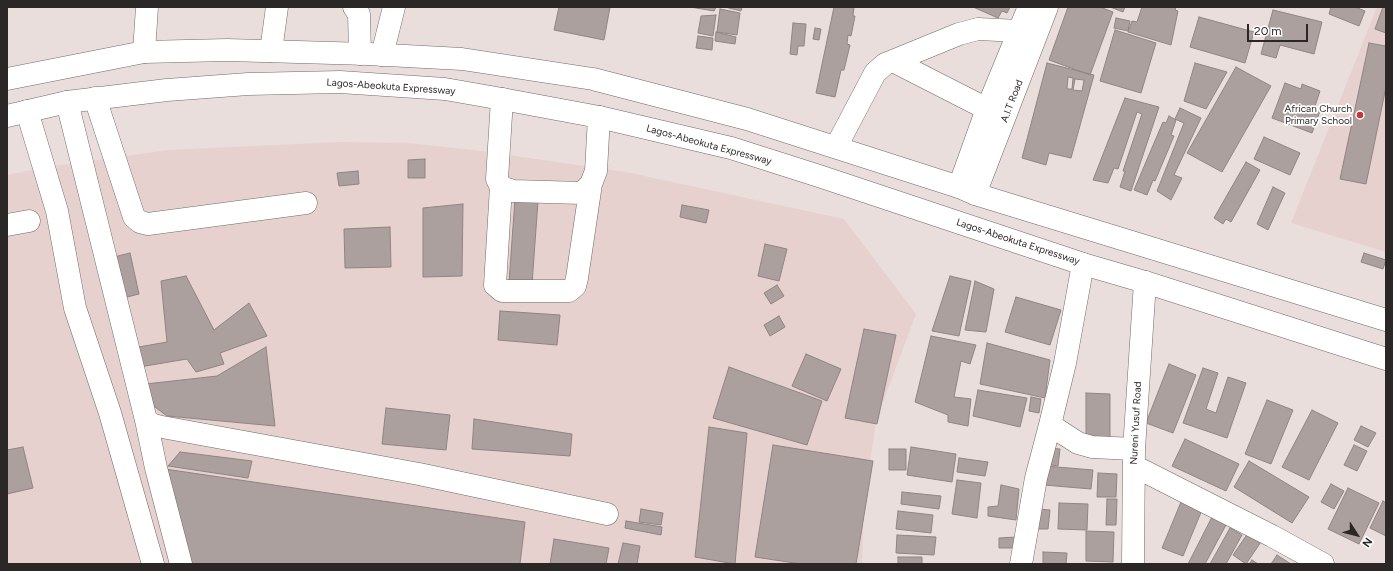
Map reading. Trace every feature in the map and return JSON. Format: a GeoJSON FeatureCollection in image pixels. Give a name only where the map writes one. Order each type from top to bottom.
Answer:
{"type":"FeatureCollection","features":[{"type":"Feature","properties":{"kind":"main road"},"geometry":{"type":"LineString","coordinates":[[144,52],[147,7]]}},
{"type":"Feature","properties":{"kind":"main road"},"geometry":{"type":"LineString","coordinates":[[271,51],[277,7]]}},
{"type":"Feature","properties":{"kind":"main road"},"geometry":{"type":"LineString","coordinates":[[354,7],[359,14],[360,54]]}},
{"type":"Feature","properties":{"kind":"main road"},"geometry":{"type":"LineString","coordinates":[[382,55],[394,7]]}},
{"type":"Feature","properties":{"kind":"main road","name":"A.I.T Road"},"geometry":{"type":"LineString","coordinates":[[967,190],[988,109],[1029,7]]}},
{"type":"Feature","properties":{"kind":"main road","name":"A.I.T Road"},"geometry":{"type":"LineString","coordinates":[[967,190],[1048,7]]}},
{"type":"Feature","properties":{"kind":"main road"},"geometry":{"type":"LineString","coordinates":[[836,147],[876,73],[885,64],[960,34],[978,29],[1019,31]]}},
{"type":"Feature","properties":{"kind":"main road"},"geometry":{"type":"LineString","coordinates":[[7,78],[144,52],[227,50],[462,59],[593,79],[747,119],[967,190],[1386,320]]}},
{"type":"Feature","properties":{"kind":"main road"},"geometry":{"type":"LineString","coordinates":[[893,61],[988,109]]}},
{"type":"Feature","properties":{"kind":"main road","name":"Lagos-Abeokuta Expressway"},"geometry":{"type":"LineString","coordinates":[[17,113],[67,102],[95,98],[167,90],[248,84],[340,82],[445,89],[502,99],[599,117],[745,153],[819,176],[1083,264],[1386,358]]}},
{"type":"Feature","properties":{"kind":"main road"},"geometry":{"type":"LineString","coordinates":[[95,98],[134,217],[140,222],[148,224],[306,203]]}},
{"type":"Feature","properties":{"kind":"main road"},"geometry":{"type":"LineString","coordinates":[[502,99],[496,179],[501,187],[496,285],[502,291],[568,291],[575,286],[591,184],[596,171],[599,117]]}},
{"type":"Feature","properties":{"kind":"main road"},"geometry":{"type":"LineString","coordinates":[[67,102],[146,420],[156,468],[181,564]]}},
{"type":"Feature","properties":{"kind":"main road"},"geometry":{"type":"LineString","coordinates":[[17,113],[57,211],[75,308],[110,413],[153,564]]}},
{"type":"Feature","properties":{"kind":"main road"},"geometry":{"type":"LineString","coordinates":[[501,187],[512,191],[582,194],[591,184]]}},
{"type":"Feature","properties":{"kind":"main road"},"geometry":{"type":"LineString","coordinates":[[7,225],[29,222]]}},
{"type":"Feature","properties":{"kind":"main road"},"geometry":{"type":"LineString","coordinates":[[1021,564],[1036,478],[1065,363],[1083,264]]}},
{"type":"Feature","properties":{"kind":"main road","name":"Nureni Yusuf Road"},"geometry":{"type":"LineString","coordinates":[[1133,564],[1134,457],[1145,282]]}},
{"type":"Feature","properties":{"kind":"main road"},"geometry":{"type":"LineString","coordinates":[[146,420],[157,426],[419,474],[607,514]]}},
{"type":"Feature","properties":{"kind":"main road"},"geometry":{"type":"LineString","coordinates":[[1050,425],[1078,443],[1134,457],[1323,564]]}},
{"type":"Feature","properties":{"kind":"shaded area","name":"African Church Primary School"},"geometry":{"type":"Polygon","coordinates":[[[1377,7],[1386,7],[1386,252],[1291,223],[1377,7]]]}},
{"type":"Feature","properties":{"kind":"shaded area"},"geometry":{"type":"Polygon","coordinates":[[[340,142],[408,143],[474,150],[626,172],[844,219],[916,314],[876,421],[864,503],[862,564],[7,564],[7,175],[47,167],[168,150],[340,142]]]}},
{"type":"Feature","properties":{"kind":"building"},"geometry":{"type":"Polygon","coordinates":[[[559,7],[610,7],[604,40],[554,30],[559,7]]]}},
{"type":"Feature","properties":{"kind":"building"},"geometry":{"type":"Polygon","coordinates":[[[690,7],[716,7],[714,11],[690,7]]]}},
{"type":"Feature","properties":{"kind":"building"},"geometry":{"type":"Polygon","coordinates":[[[725,7],[742,7],[741,11],[725,7]]]}},
{"type":"Feature","properties":{"kind":"building"},"geometry":{"type":"Polygon","coordinates":[[[834,7],[854,7],[853,16],[855,16],[851,36],[848,35],[847,44],[850,45],[844,70],[841,70],[835,97],[816,93],[834,7]]]}},
{"type":"Feature","properties":{"kind":"building"},"geometry":{"type":"Polygon","coordinates":[[[973,7],[1010,7],[1007,13],[1002,11],[998,18],[973,7]]]}},
{"type":"Feature","properties":{"kind":"building"},"geometry":{"type":"Polygon","coordinates":[[[1068,7],[1100,7],[1113,12],[1090,75],[1049,60],[1068,7]]]}},
{"type":"Feature","properties":{"kind":"building"},"geometry":{"type":"Polygon","coordinates":[[[1110,7],[1125,7],[1123,12],[1110,7]]]}},
{"type":"Feature","properties":{"kind":"building"},"geometry":{"type":"Polygon","coordinates":[[[1142,7],[1176,7],[1175,10],[1178,11],[1171,45],[1128,32],[1132,21],[1137,22],[1142,7]]]}},
{"type":"Feature","properties":{"kind":"building"},"geometry":{"type":"Polygon","coordinates":[[[1331,7],[1355,7],[1365,11],[1359,26],[1329,14],[1331,7]]]}},
{"type":"Feature","properties":{"kind":"building"},"geometry":{"type":"Polygon","coordinates":[[[1383,7],[1386,7],[1386,33],[1375,29],[1383,7]]]}},
{"type":"Feature","properties":{"kind":"building"},"geometry":{"type":"Polygon","coordinates":[[[720,9],[740,13],[737,35],[717,32],[720,9]]]}},
{"type":"Feature","properties":{"kind":"building"},"geometry":{"type":"Polygon","coordinates":[[[1273,10],[1322,22],[1314,54],[1280,45],[1276,58],[1261,54],[1273,10]]]}},
{"type":"Feature","properties":{"kind":"building"},"geometry":{"type":"Polygon","coordinates":[[[716,15],[713,36],[698,33],[701,16],[716,15]]]}},
{"type":"Feature","properties":{"kind":"building"},"geometry":{"type":"Polygon","coordinates":[[[1199,17],[1254,32],[1245,63],[1190,47],[1199,17]]]}},
{"type":"Feature","properties":{"kind":"building"},"geometry":{"type":"Polygon","coordinates":[[[1116,18],[1130,21],[1128,31],[1114,28],[1116,18]]]}},
{"type":"Feature","properties":{"kind":"building"},"geometry":{"type":"Polygon","coordinates":[[[793,23],[806,24],[804,46],[798,46],[797,55],[790,54],[793,23]]]}},
{"type":"Feature","properties":{"kind":"building"},"geometry":{"type":"Polygon","coordinates":[[[815,28],[821,29],[819,40],[813,39],[815,28]]]}},
{"type":"Feature","properties":{"kind":"building"},"geometry":{"type":"Polygon","coordinates":[[[1115,30],[1156,43],[1141,93],[1100,81],[1115,30]]]}},
{"type":"Feature","properties":{"kind":"building"},"geometry":{"type":"Polygon","coordinates":[[[716,32],[736,37],[735,44],[715,41],[716,32]]]}},
{"type":"Feature","properties":{"kind":"building"},"geometry":{"type":"Polygon","coordinates":[[[698,36],[713,38],[712,50],[696,48],[698,36]]]}},
{"type":"Feature","properties":{"kind":"building"},"geometry":{"type":"Polygon","coordinates":[[[1369,43],[1386,46],[1386,87],[1366,184],[1340,179],[1369,43]]]}},
{"type":"Feature","properties":{"kind":"building"},"geometry":{"type":"Polygon","coordinates":[[[1047,63],[1094,75],[1071,158],[1049,153],[1046,165],[1022,158],[1047,63]],[[1068,77],[1067,89],[1072,89],[1073,78],[1068,77]],[[1075,79],[1073,90],[1082,91],[1084,80],[1075,79]]]}},
{"type":"Feature","properties":{"kind":"building"},"geometry":{"type":"Polygon","coordinates":[[[1195,63],[1227,72],[1206,109],[1184,101],[1195,63]]]}},
{"type":"Feature","properties":{"kind":"building"},"geometry":{"type":"Polygon","coordinates":[[[1236,67],[1271,86],[1222,172],[1187,153],[1236,67]]]}},
{"type":"Feature","properties":{"kind":"building"},"geometry":{"type":"Polygon","coordinates":[[[1285,83],[1301,89],[1302,84],[1320,91],[1314,109],[1320,111],[1312,133],[1272,118],[1285,83]]]}},
{"type":"Feature","properties":{"kind":"building"},"geometry":{"type":"Polygon","coordinates":[[[1125,98],[1159,107],[1131,191],[1120,187],[1125,171],[1123,171],[1142,114],[1137,112],[1118,169],[1114,168],[1108,183],[1093,180],[1125,98]]]}},
{"type":"Feature","properties":{"kind":"building"},"geometry":{"type":"Polygon","coordinates":[[[1180,108],[1201,118],[1174,175],[1182,178],[1171,200],[1157,191],[1184,123],[1175,119],[1180,108]]]}},
{"type":"Feature","properties":{"kind":"building"},"geometry":{"type":"Polygon","coordinates":[[[1169,116],[1176,120],[1171,135],[1174,136],[1155,181],[1153,180],[1147,195],[1134,190],[1163,122],[1166,123],[1169,116]]]}},
{"type":"Feature","properties":{"kind":"building"},"geometry":{"type":"Polygon","coordinates":[[[1264,137],[1300,153],[1290,175],[1254,159],[1264,137]]]}},
{"type":"Feature","properties":{"kind":"building"},"geometry":{"type":"Polygon","coordinates":[[[425,159],[425,178],[408,178],[408,160],[425,159]]]}},
{"type":"Feature","properties":{"kind":"building"},"geometry":{"type":"Polygon","coordinates":[[[1246,162],[1260,170],[1231,222],[1226,219],[1223,224],[1214,218],[1246,162]]]}},
{"type":"Feature","properties":{"kind":"building"},"geometry":{"type":"Polygon","coordinates":[[[358,171],[359,184],[339,186],[337,173],[358,171]]]}},
{"type":"Feature","properties":{"kind":"building"},"geometry":{"type":"Polygon","coordinates":[[[1273,187],[1285,193],[1268,230],[1257,224],[1273,187]]]}},
{"type":"Feature","properties":{"kind":"building"},"geometry":{"type":"Polygon","coordinates":[[[515,199],[538,201],[532,284],[509,282],[515,199]]]}},
{"type":"Feature","properties":{"kind":"building"},"geometry":{"type":"Polygon","coordinates":[[[463,204],[462,276],[423,277],[423,208],[463,204]]]}},
{"type":"Feature","properties":{"kind":"building"},"geometry":{"type":"Polygon","coordinates":[[[682,205],[709,210],[706,223],[680,217],[682,205]]]}},
{"type":"Feature","properties":{"kind":"building"},"geometry":{"type":"Polygon","coordinates":[[[390,227],[391,267],[345,268],[344,229],[390,227]]]}},
{"type":"Feature","properties":{"kind":"building"},"geometry":{"type":"Polygon","coordinates":[[[765,244],[787,249],[779,281],[758,276],[765,244]]]}},
{"type":"Feature","properties":{"kind":"building"},"geometry":{"type":"Polygon","coordinates":[[[130,253],[139,294],[119,299],[110,258],[130,253]]]}},
{"type":"Feature","properties":{"kind":"building"},"geometry":{"type":"Polygon","coordinates":[[[1364,253],[1386,260],[1383,269],[1361,262],[1364,253]]]}},
{"type":"Feature","properties":{"kind":"building"},"geometry":{"type":"Polygon","coordinates":[[[186,276],[214,330],[249,303],[267,336],[220,353],[224,364],[196,372],[187,359],[139,367],[133,348],[167,342],[161,281],[186,276]]]}},
{"type":"Feature","properties":{"kind":"building"},"geometry":{"type":"Polygon","coordinates":[[[950,276],[971,281],[959,336],[932,331],[950,276]]]}},
{"type":"Feature","properties":{"kind":"building"},"geometry":{"type":"Polygon","coordinates":[[[975,281],[994,289],[986,332],[965,330],[975,281]]]}},
{"type":"Feature","properties":{"kind":"building"},"geometry":{"type":"Polygon","coordinates":[[[777,285],[784,296],[771,304],[764,293],[777,285]]]}},
{"type":"Feature","properties":{"kind":"building"},"geometry":{"type":"Polygon","coordinates":[[[1016,297],[1061,310],[1050,345],[1005,332],[1016,297]]]}},
{"type":"Feature","properties":{"kind":"building"},"geometry":{"type":"Polygon","coordinates":[[[500,311],[560,315],[557,345],[498,340],[500,311]]]}},
{"type":"Feature","properties":{"kind":"building"},"geometry":{"type":"Polygon","coordinates":[[[779,316],[785,327],[770,336],[764,325],[779,316]]]}},
{"type":"Feature","properties":{"kind":"building"},"geometry":{"type":"Polygon","coordinates":[[[864,329],[896,335],[877,424],[845,418],[864,329]]]}},
{"type":"Feature","properties":{"kind":"building"},"geometry":{"type":"Polygon","coordinates":[[[931,336],[976,345],[970,364],[961,361],[954,397],[971,399],[968,426],[948,422],[948,415],[915,402],[931,336]]]}},
{"type":"Feature","properties":{"kind":"building"},"geometry":{"type":"Polygon","coordinates":[[[987,343],[1050,360],[1045,398],[980,384],[987,343]]]}},
{"type":"Feature","properties":{"kind":"building"},"geometry":{"type":"Polygon","coordinates":[[[266,347],[275,426],[167,416],[151,404],[146,384],[217,376],[266,347]]]}},
{"type":"Feature","properties":{"kind":"building"},"geometry":{"type":"Polygon","coordinates":[[[806,354],[841,369],[827,401],[792,386],[806,354]]]}},
{"type":"Feature","properties":{"kind":"building"},"geometry":{"type":"Polygon","coordinates":[[[1169,364],[1196,375],[1173,433],[1146,423],[1169,364]]]}},
{"type":"Feature","properties":{"kind":"building"},"geometry":{"type":"Polygon","coordinates":[[[729,367],[822,401],[807,445],[713,418],[729,367]]]}},
{"type":"Feature","properties":{"kind":"building"},"geometry":{"type":"Polygon","coordinates":[[[1203,368],[1218,373],[1206,409],[1216,413],[1228,377],[1246,383],[1227,438],[1183,423],[1203,368]]]}},
{"type":"Feature","properties":{"kind":"building"},"geometry":{"type":"Polygon","coordinates":[[[978,390],[1027,398],[1020,427],[973,416],[978,390]]]}},
{"type":"Feature","properties":{"kind":"building"},"geometry":{"type":"Polygon","coordinates":[[[1086,393],[1110,394],[1110,440],[1086,441],[1086,393]]]}},
{"type":"Feature","properties":{"kind":"building"},"geometry":{"type":"Polygon","coordinates":[[[1031,397],[1041,399],[1039,413],[1029,411],[1031,397]]]}},
{"type":"Feature","properties":{"kind":"building"},"geometry":{"type":"Polygon","coordinates":[[[1267,400],[1293,410],[1271,464],[1245,454],[1267,400]]]}},
{"type":"Feature","properties":{"kind":"building"},"geometry":{"type":"Polygon","coordinates":[[[386,408],[450,415],[446,450],[382,444],[386,408]]]}},
{"type":"Feature","properties":{"kind":"building"},"geometry":{"type":"Polygon","coordinates":[[[1312,410],[1338,423],[1309,480],[1282,467],[1312,410]]]}},
{"type":"Feature","properties":{"kind":"building"},"geometry":{"type":"Polygon","coordinates":[[[474,419],[572,434],[570,456],[472,449],[474,419]]]}},
{"type":"Feature","properties":{"kind":"building"},"geometry":{"type":"Polygon","coordinates":[[[1361,426],[1376,433],[1368,447],[1354,440],[1361,426]]]}},
{"type":"Feature","properties":{"kind":"building"},"geometry":{"type":"Polygon","coordinates":[[[709,427],[747,433],[735,564],[695,557],[709,427]]]}},
{"type":"Feature","properties":{"kind":"building"},"geometry":{"type":"Polygon","coordinates":[[[1185,439],[1239,464],[1226,491],[1172,466],[1185,439]]]}},
{"type":"Feature","properties":{"kind":"building"},"geometry":{"type":"Polygon","coordinates":[[[773,445],[873,461],[856,564],[801,564],[755,557],[773,445]]]}},
{"type":"Feature","properties":{"kind":"building"},"geometry":{"type":"Polygon","coordinates":[[[1354,445],[1367,451],[1357,471],[1344,465],[1354,445]]]}},
{"type":"Feature","properties":{"kind":"building"},"geometry":{"type":"Polygon","coordinates":[[[23,447],[33,488],[7,494],[7,450],[23,447]]]}},
{"type":"Feature","properties":{"kind":"building"},"geometry":{"type":"Polygon","coordinates":[[[911,447],[956,454],[952,482],[907,475],[911,447]]]}},
{"type":"Feature","properties":{"kind":"building"},"geometry":{"type":"Polygon","coordinates":[[[1047,448],[1060,449],[1058,466],[1045,464],[1047,448]]]}},
{"type":"Feature","properties":{"kind":"building"},"geometry":{"type":"Polygon","coordinates":[[[889,449],[906,449],[906,470],[889,470],[889,449]]]}},
{"type":"Feature","properties":{"kind":"building"},"geometry":{"type":"Polygon","coordinates":[[[180,452],[252,461],[248,478],[168,466],[180,452]]]}},
{"type":"Feature","properties":{"kind":"building"},"geometry":{"type":"Polygon","coordinates":[[[959,458],[988,462],[985,476],[957,472],[959,458]]]}},
{"type":"Feature","properties":{"kind":"building"},"geometry":{"type":"Polygon","coordinates":[[[1249,461],[1309,497],[1292,523],[1234,487],[1249,461]]]}},
{"type":"Feature","properties":{"kind":"building"},"geometry":{"type":"Polygon","coordinates":[[[1045,466],[1093,470],[1091,489],[1044,485],[1045,466]]]}},
{"type":"Feature","properties":{"kind":"building"},"geometry":{"type":"Polygon","coordinates":[[[165,469],[525,522],[520,564],[190,564],[165,469]]]}},
{"type":"Feature","properties":{"kind":"building"},"geometry":{"type":"Polygon","coordinates":[[[1098,473],[1117,474],[1116,497],[1097,497],[1098,473]]]}},
{"type":"Feature","properties":{"kind":"building"},"geometry":{"type":"Polygon","coordinates":[[[957,480],[981,483],[977,518],[952,514],[957,480]]]}},
{"type":"Feature","properties":{"kind":"building"},"geometry":{"type":"Polygon","coordinates":[[[1331,484],[1344,491],[1334,509],[1321,502],[1331,484]]]}},
{"type":"Feature","properties":{"kind":"building"},"geometry":{"type":"Polygon","coordinates":[[[1001,485],[1019,489],[1016,520],[988,516],[988,507],[998,506],[1001,485]]]}},
{"type":"Feature","properties":{"kind":"building"},"geometry":{"type":"Polygon","coordinates":[[[1348,488],[1379,503],[1359,544],[1328,529],[1348,488]]]}},
{"type":"Feature","properties":{"kind":"building"},"geometry":{"type":"Polygon","coordinates":[[[902,492],[941,496],[939,509],[901,504],[902,492]]]}},
{"type":"Feature","properties":{"kind":"building"},"geometry":{"type":"Polygon","coordinates":[[[1107,499],[1117,499],[1116,525],[1106,525],[1107,499]]]}},
{"type":"Feature","properties":{"kind":"building"},"geometry":{"type":"Polygon","coordinates":[[[1383,501],[1386,503],[1386,536],[1370,528],[1383,501]]]}},
{"type":"Feature","properties":{"kind":"building"},"geometry":{"type":"Polygon","coordinates":[[[1181,502],[1202,510],[1183,556],[1162,548],[1181,502]]]}},
{"type":"Feature","properties":{"kind":"building"},"geometry":{"type":"Polygon","coordinates":[[[1059,503],[1088,504],[1087,530],[1058,529],[1059,503]]]}},
{"type":"Feature","properties":{"kind":"building"},"geometry":{"type":"Polygon","coordinates":[[[641,509],[663,513],[661,525],[639,522],[641,509]]]}},
{"type":"Feature","properties":{"kind":"building"},"geometry":{"type":"Polygon","coordinates":[[[1038,509],[1050,510],[1048,529],[1036,529],[1038,509]]]}},
{"type":"Feature","properties":{"kind":"building"},"geometry":{"type":"Polygon","coordinates":[[[898,511],[933,515],[931,533],[896,529],[898,511]]]}},
{"type":"Feature","properties":{"kind":"building"},"geometry":{"type":"Polygon","coordinates":[[[1212,517],[1226,525],[1205,564],[1188,564],[1212,517]]]}},
{"type":"Feature","properties":{"kind":"building"},"geometry":{"type":"Polygon","coordinates":[[[626,521],[662,527],[661,535],[625,528],[626,521]]]}},
{"type":"Feature","properties":{"kind":"building"},"geometry":{"type":"Polygon","coordinates":[[[1230,528],[1242,535],[1226,564],[1210,564],[1230,528]]]}},
{"type":"Feature","properties":{"kind":"building"},"geometry":{"type":"Polygon","coordinates":[[[1086,531],[1114,532],[1113,562],[1086,561],[1086,531]]]}},
{"type":"Feature","properties":{"kind":"building"},"geometry":{"type":"Polygon","coordinates":[[[1248,533],[1261,542],[1246,564],[1233,555],[1248,533]]]}},
{"type":"Feature","properties":{"kind":"building"},"geometry":{"type":"Polygon","coordinates":[[[897,535],[936,537],[934,555],[896,553],[897,535]]]}},
{"type":"Feature","properties":{"kind":"building"},"geometry":{"type":"Polygon","coordinates":[[[1016,537],[1016,548],[999,548],[999,538],[1016,537]]]}},
{"type":"Feature","properties":{"kind":"building"},"geometry":{"type":"Polygon","coordinates":[[[554,539],[609,548],[606,564],[550,564],[554,539]]]}},
{"type":"Feature","properties":{"kind":"building"},"geometry":{"type":"Polygon","coordinates":[[[623,543],[640,546],[637,564],[618,564],[623,543]]]}},
{"type":"Feature","properties":{"kind":"building"},"geometry":{"type":"Polygon","coordinates":[[[1043,552],[1067,553],[1066,564],[1043,564],[1043,552]]]}},
{"type":"Feature","properties":{"kind":"building"},"geometry":{"type":"Polygon","coordinates":[[[1277,555],[1291,564],[1271,564],[1277,555]]]}},
{"type":"Feature","properties":{"kind":"building"},"geometry":{"type":"Polygon","coordinates":[[[898,557],[922,557],[922,564],[898,564],[898,557]]]}},
{"type":"Feature","properties":{"kind":"building"},"geometry":{"type":"Polygon","coordinates":[[[1252,560],[1258,564],[1249,564],[1252,560]]]}},
{"type":"Feature","properties":{"kind":"place","name":"African Church Primary School"},"geometry":{"type":"Point","coordinates":[1360,115]}}]}
